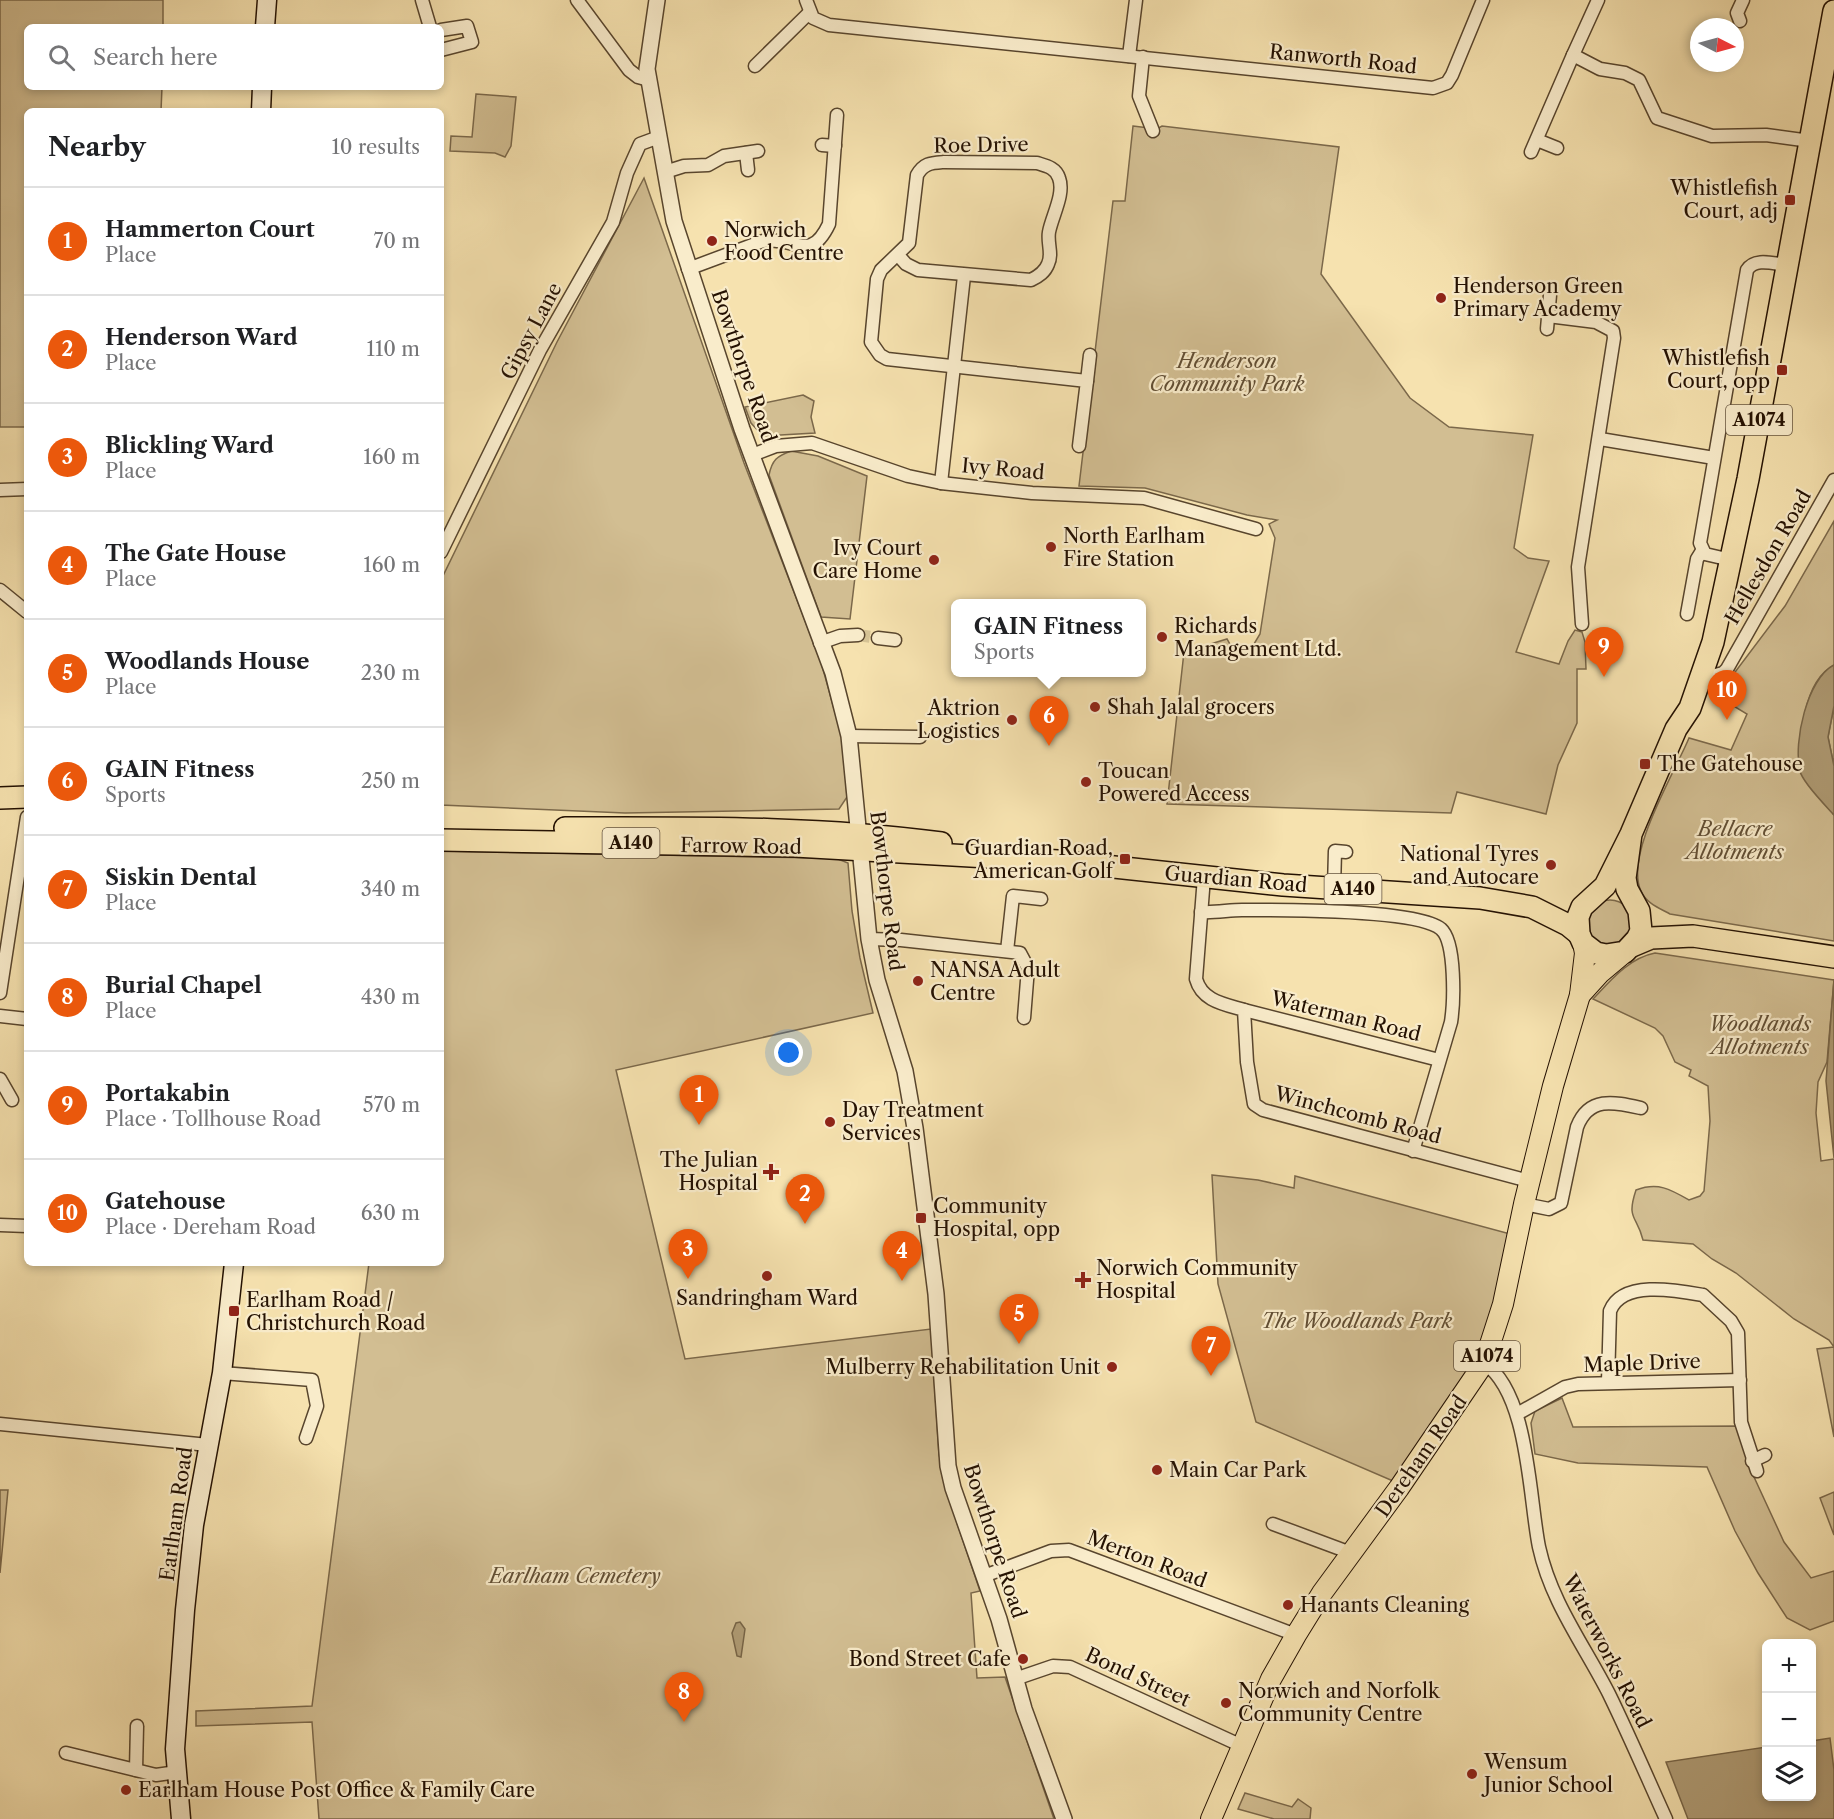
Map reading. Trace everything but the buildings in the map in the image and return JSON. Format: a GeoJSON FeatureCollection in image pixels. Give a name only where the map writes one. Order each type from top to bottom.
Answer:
{"type":"FeatureCollection","features":[{"type":"Feature","properties":{"kind":"highway","name":"Dereham Road"},"geometry":{"type":"LineString","coordinates":[[1581,938],[1578,916],[1593,897],[1631,834],[1676,729],[1690,708],[1709,655],[1730,567],[1834,11]]}},
{"type":"Feature","properties":{"kind":"highway","name":"Dereham Road"},"geometry":{"type":"LineString","coordinates":[[1676,729],[1679,703],[1707,622],[1730,567]]}},
{"type":"Feature","properties":{"kind":"highway"},"geometry":{"type":"LineString","coordinates":[[0,798],[24,798]]}},
{"type":"Feature","properties":{"kind":"highway","name":"Farrow Road"},"geometry":{"type":"LineString","coordinates":[[444,826],[675,826],[859,842]]}},
{"type":"Feature","properties":{"kind":"highway","name":"Dereham Road"},"geometry":{"type":"LineString","coordinates":[[1628,949],[1641,931],[1637,907],[1627,889],[1625,878],[1631,834]]}},
{"type":"Feature","properties":{"kind":"highway","name":"Farrow Road"},"geometry":{"type":"LineString","coordinates":[[444,840],[783,846],[859,842]]}},
{"type":"Feature","properties":{"kind":"highway","name":"Guardian Road"},"geometry":{"type":"LineString","coordinates":[[859,842],[1204,877],[1453,895],[1532,907],[1568,925],[1581,938]]}},
{"type":"Feature","properties":{"kind":"highway","name":"A140"},"geometry":{"type":"LineString","coordinates":[[1593,897],[1620,894],[1637,907],[1693,936]]}},
{"type":"Feature","properties":{"kind":"highway","name":"Guardian Road"},"geometry":{"type":"LineString","coordinates":[[1532,907],[1546,904],[1571,908],[1593,897]]}},
{"type":"Feature","properties":{"kind":"highway","name":"A140"},"geometry":{"type":"LineString","coordinates":[[1581,938],[1596,953],[1606,956],[1651,938],[1693,936],[1829,956]]}},
{"type":"Feature","properties":{"kind":"main road"},"geometry":{"type":"LineString","coordinates":[[265,24],[267,0]]}},
{"type":"Feature","properties":{"kind":"main road"},"geometry":{"type":"LineString","coordinates":[[261,108],[262,90]]}},
{"type":"Feature","properties":{"kind":"main road","name":"Dereham Road"},"geometry":{"type":"LineString","coordinates":[[1212,1819],[1271,1679],[1296,1635],[1484,1363],[1503,1304],[1529,1182],[1553,1086],[1580,996],[1585,953],[1581,938]]}},
{"type":"Feature","properties":{"kind":"main road","name":"Dereham Road"},"geometry":{"type":"LineString","coordinates":[[1580,996],[1600,973],[1628,949]]}},
{"type":"Feature","properties":{"kind":"main road","name":"Earlham Road"},"geometry":{"type":"LineString","coordinates":[[181,1819],[176,1719],[185,1610],[194,1526],[222,1373],[234,1266]]}},
{"type":"Feature","properties":{"kind":"street"},"geometry":{"type":"LineString","coordinates":[[422,0],[429,24]]}},
{"type":"Feature","properties":{"kind":"street"},"geometry":{"type":"LineString","coordinates":[[576,0],[638,77],[649,80]]}},
{"type":"Feature","properties":{"kind":"street","name":"Bowthorpe Road"},"geometry":{"type":"LineString","coordinates":[[657,0],[647,60],[674,221],[688,269],[752,455],[832,673],[849,736],[869,939],[876,980],[911,1097],[934,1266],[948,1466],[1015,1679],[1064,1819]]}},
{"type":"Feature","properties":{"kind":"street"},"geometry":{"type":"LineString","coordinates":[[755,66],[809,13],[806,0]]}},
{"type":"Feature","properties":{"kind":"street"},"geometry":{"type":"LineString","coordinates":[[1129,56],[1136,0]]}},
{"type":"Feature","properties":{"kind":"street","name":"Ranworth Road"},"geometry":{"type":"LineString","coordinates":[[809,13],[818,21],[829,25],[1433,88],[1447,83],[1452,75],[1483,0]]}},
{"type":"Feature","properties":{"kind":"street"},"geometry":{"type":"LineString","coordinates":[[1557,148],[1534,146],[1598,0]]}},
{"type":"Feature","properties":{"kind":"street"},"geometry":{"type":"LineString","coordinates":[[1735,17],[1743,0]]}},
{"type":"Feature","properties":{"kind":"street"},"geometry":{"type":"LineString","coordinates":[[444,30],[467,26],[472,42],[444,49]]}},
{"type":"Feature","properties":{"kind":"street"},"geometry":{"type":"LineString","coordinates":[[1573,55],[1600,69],[1625,73],[1639,80],[1652,110],[1657,118],[1665,123],[1712,136],[1766,135],[1810,141]]}},
{"type":"Feature","properties":{"kind":"street"},"geometry":{"type":"LineString","coordinates":[[1143,57],[1139,96],[1153,131]]}},
{"type":"Feature","properties":{"kind":"street"},"geometry":{"type":"LineString","coordinates":[[623,60],[647,60]]}},
{"type":"Feature","properties":{"kind":"street"},"geometry":{"type":"LineString","coordinates":[[688,269],[763,242],[773,240],[801,247],[811,246],[822,239],[829,224],[828,145],[837,115]]}},
{"type":"Feature","properties":{"kind":"street","name":"Gipsy Lane"},"geometry":{"type":"LineString","coordinates":[[444,546],[540,350],[613,222],[627,172],[640,144],[659,137]]}},
{"type":"Feature","properties":{"kind":"street"},"geometry":{"type":"LineString","coordinates":[[665,172],[684,166],[708,165],[724,156],[752,152],[748,170]]}},
{"type":"Feature","properties":{"kind":"street","name":"Roe Drive"},"geometry":{"type":"LineString","coordinates":[[928,163],[1037,163],[1052,167],[1059,176],[1061,187],[1048,235],[1050,257],[1043,272],[1032,280],[964,276],[918,270],[906,264],[898,255],[909,243],[916,175],[921,168],[928,163]]}},
{"type":"Feature","properties":{"kind":"street"},"geometry":{"type":"LineString","coordinates":[[898,255],[881,270],[877,279],[870,334],[874,349],[887,359],[1087,381]]}},
{"type":"Feature","properties":{"kind":"street"},"geometry":{"type":"LineString","coordinates":[[1687,614],[1697,559],[1702,551],[1700,543],[1747,270],[1754,263],[1761,262],[1786,265]]}},
{"type":"Feature","properties":{"kind":"street"},"geometry":{"type":"LineString","coordinates":[[941,483],[964,276]]}},
{"type":"Feature","properties":{"kind":"street"},"geometry":{"type":"LineString","coordinates":[[1547,329],[1550,295]]}},
{"type":"Feature","properties":{"kind":"street"},"geometry":{"type":"LineString","coordinates":[[1548,316],[1596,322],[1613,331],[1600,440],[1577,571],[1582,624]]}},
{"type":"Feature","properties":{"kind":"street"},"geometry":{"type":"LineString","coordinates":[[1079,446],[1090,355]]}},
{"type":"Feature","properties":{"kind":"street"},"geometry":{"type":"LineString","coordinates":[[1600,440],[1714,458]]}},
{"type":"Feature","properties":{"kind":"street","name":"Ivy Road"},"geometry":{"type":"LineString","coordinates":[[752,455],[776,446],[812,443],[908,476],[941,483],[1032,493],[1144,498],[1256,528]]}},
{"type":"Feature","properties":{"kind":"street","name":"Hellesdon Road"},"geometry":{"type":"LineString","coordinates":[[1700,679],[1722,673],[1802,542],[1834,480]]}},
{"type":"Feature","properties":{"kind":"street"},"geometry":{"type":"LineString","coordinates":[[0,490],[24,489]]}},
{"type":"Feature","properties":{"kind":"street"},"geometry":{"type":"LineString","coordinates":[[1702,551],[1730,567]]}},
{"type":"Feature","properties":{"kind":"street"},"geometry":{"type":"LineString","coordinates":[[0,590],[24,610]]}},
{"type":"Feature","properties":{"kind":"street"},"geometry":{"type":"LineString","coordinates":[[820,643],[840,636],[858,635]]}},
{"type":"Feature","properties":{"kind":"street"},"geometry":{"type":"LineString","coordinates":[[878,638],[895,640]]}},
{"type":"Feature","properties":{"kind":"street","name":"Hellesdon Road"},"geometry":{"type":"LineString","coordinates":[[1709,655],[1734,653]]}},
{"type":"Feature","properties":{"kind":"street"},"geometry":{"type":"LineString","coordinates":[[849,736],[920,737]]}},
{"type":"Feature","properties":{"kind":"street"},"geometry":{"type":"LineString","coordinates":[[0,993],[24,837]]}},
{"type":"Feature","properties":{"kind":"street"},"geometry":{"type":"LineString","coordinates":[[1334,851],[1334,888]]}},
{"type":"Feature","properties":{"kind":"street"},"geometry":{"type":"LineString","coordinates":[[1204,877],[1196,979],[1199,991],[1207,998],[1244,1010]]}},
{"type":"Feature","properties":{"kind":"street"},"geometry":{"type":"LineString","coordinates":[[1007,951],[1013,896],[1041,899]]}},
{"type":"Feature","properties":{"kind":"street","name":"Guardian Road"},"geometry":{"type":"LineString","coordinates":[[1201,912],[1240,910],[1381,915],[1430,924],[1443,931],[1448,940],[1454,1004],[1439,1060]]}},
{"type":"Feature","properties":{"kind":"street"},"geometry":{"type":"LineString","coordinates":[[869,939],[1020,953],[1028,968],[1023,1018]]}},
{"type":"Feature","properties":{"kind":"street","name":"Waterman Road"},"geometry":{"type":"LineString","coordinates":[[1244,1010],[1439,1060]]}},
{"type":"Feature","properties":{"kind":"street","name":"Winchcomb Road"},"geometry":{"type":"LineString","coordinates":[[1244,1010],[1246,1062],[1254,1104],[1263,1110],[1529,1182]]}},
{"type":"Feature","properties":{"kind":"street"},"geometry":{"type":"LineString","coordinates":[[0,1016],[24,1019]]}},
{"type":"Feature","properties":{"kind":"street"},"geometry":{"type":"LineString","coordinates":[[1413,1151],[1439,1060]]}},
{"type":"Feature","properties":{"kind":"street"},"geometry":{"type":"LineString","coordinates":[[0,1079],[12,1100]]}},
{"type":"Feature","properties":{"kind":"street"},"geometry":{"type":"LineString","coordinates":[[1524,1204],[1549,1209],[1561,1203],[1577,1127],[1581,1117],[1590,1107],[1608,1102],[1641,1108]]}},
{"type":"Feature","properties":{"kind":"street"},"geometry":{"type":"LineString","coordinates":[[0,1225],[24,1226]]}},
{"type":"Feature","properties":{"kind":"street"},"geometry":{"type":"LineString","coordinates":[[1608,1382],[1610,1311],[1614,1301],[1630,1292],[1647,1291],[1695,1293],[1711,1300],[1738,1333],[1740,1422],[1754,1466],[1765,1455]]}},
{"type":"Feature","properties":{"kind":"street","name":"Waterworks Road"},"geometry":{"type":"LineString","coordinates":[[1484,1363],[1499,1380],[1517,1414],[1524,1442],[1540,1550],[1552,1591],[1609,1694],[1666,1819]]}},
{"type":"Feature","properties":{"kind":"street"},"geometry":{"type":"LineString","coordinates":[[222,1373],[312,1380],[316,1406],[306,1438]]}},
{"type":"Feature","properties":{"kind":"street","name":"Maple Drive"},"geometry":{"type":"LineString","coordinates":[[1517,1414],[1565,1388],[1578,1384],[1740,1380]]}},
{"type":"Feature","properties":{"kind":"street"},"geometry":{"type":"LineString","coordinates":[[0,1424],[208,1445]]}},
{"type":"Feature","properties":{"kind":"street"},"geometry":{"type":"LineString","coordinates":[[1273,1524],[1351,1553]]}},
{"type":"Feature","properties":{"kind":"street","name":"Merton Road"},"geometry":{"type":"LineString","coordinates":[[984,1576],[1051,1551],[1070,1550],[1296,1635]]}},
{"type":"Feature","properties":{"kind":"street","name":"Bond Street"},"geometry":{"type":"LineString","coordinates":[[1015,1679],[1053,1666],[1070,1667],[1242,1746]]}},
{"type":"Feature","properties":{"kind":"street"},"geometry":{"type":"LineString","coordinates":[[136,1770],[137,1726]]}},
{"type":"Feature","properties":{"kind":"street"},"geometry":{"type":"LineString","coordinates":[[66,1753],[156,1775],[177,1772]]}},
{"type":"Feature","properties":{"kind":"green space"},"geometry":{"type":"Polygon","coordinates":[[[0,0],[163,0],[163,24],[24,24],[24,90],[162,90],[161,108],[24,108],[24,427],[0,427],[0,0]]]}},
{"type":"Feature","properties":{"kind":"green space"},"geometry":{"type":"Polygon","coordinates":[[[476,94],[516,97],[511,146],[505,157],[495,153],[450,151],[451,136],[472,137],[476,94]]]}},
{"type":"Feature","properties":{"kind":"green space","name":"Henderson Community Park"},"geometry":{"type":"Polygon","coordinates":[[[1133,126],[1157,129],[1162,126],[1339,147],[1321,274],[1410,398],[1449,427],[1533,435],[1514,548],[1528,558],[1549,561],[1516,652],[1559,664],[1575,630],[1582,632],[1585,642],[1586,669],[1577,669],[1577,723],[1558,765],[1546,814],[1457,792],[1451,813],[1167,804],[1184,652],[1227,639],[1235,653],[1245,645],[1251,649],[1260,634],[1275,538],[1269,524],[1277,520],[1247,515],[1145,488],[1079,486],[1113,201],[1125,201],[1133,126]]]}},
{"type":"Feature","properties":{"kind":"green space"},"geometry":{"type":"Polygon","coordinates":[[[644,178],[744,463],[821,662],[843,741],[847,797],[839,809],[625,813],[444,805],[444,574],[557,342],[644,178]]]}},
{"type":"Feature","properties":{"kind":"green space"},"geometry":{"type":"Polygon","coordinates":[[[803,395],[814,401],[811,417],[815,433],[763,436],[751,423],[745,407],[803,395]]]}},
{"type":"Feature","properties":{"kind":"green space"},"geometry":{"type":"Polygon","coordinates":[[[791,451],[818,456],[867,476],[850,619],[821,617],[769,475],[776,459],[791,451]]]}},
{"type":"Feature","properties":{"kind":"green space","name":"Bellacre Allotments"},"geometry":{"type":"Polygon","coordinates":[[[1834,521],[1834,665],[1823,673],[1809,698],[1802,728],[1800,772],[1834,815],[1834,941],[1670,914],[1646,899],[1641,891],[1638,875],[1639,857],[1653,814],[1689,738],[1731,750],[1747,714],[1717,696],[1785,606],[1834,521]]]}},
{"type":"Feature","properties":{"kind":"green space"},"geometry":{"type":"Polygon","coordinates":[[[1834,706],[1834,766],[1828,737],[1834,706]]]}},
{"type":"Feature","properties":{"kind":"green space","name":"Earlham Cemetery"},"geometry":{"type":"Polygon","coordinates":[[[444,851],[822,858],[838,859],[848,863],[852,911],[873,1013],[616,1070],[685,1359],[931,1329],[939,1455],[957,1523],[980,1591],[971,1593],[977,1678],[1005,1677],[1054,1819],[319,1819],[312,1722],[196,1726],[196,1711],[312,1706],[369,1266],[444,1266],[444,851]]]}},
{"type":"Feature","properties":{"kind":"green space"},"geometry":{"type":"Polygon","coordinates":[[[1610,900],[1626,907],[1633,923],[1626,939],[1610,946],[1594,939],[1587,923],[1594,907],[1610,900]]]}},
{"type":"Feature","properties":{"kind":"green space","name":"Woodlands Allotments"},"geometry":{"type":"Polygon","coordinates":[[[1655,953],[1834,980],[1827,1062],[1818,1082],[1816,1113],[1821,1161],[1834,1159],[1834,1347],[1829,1340],[1794,1319],[1736,1273],[1712,1259],[1693,1244],[1643,1240],[1632,1212],[1636,1190],[1657,1187],[1670,1190],[1689,1200],[1700,1196],[1704,1191],[1710,1121],[1708,1086],[1689,1076],[1691,1070],[1675,1062],[1663,1036],[1655,1028],[1593,999],[1629,965],[1655,953]]]}},
{"type":"Feature","properties":{"kind":"green space","name":"The Woodlands Park"},"geometry":{"type":"Polygon","coordinates":[[[1212,1175],[1258,1180],[1294,1188],[1295,1176],[1514,1235],[1480,1353],[1400,1484],[1256,1422],[1218,1284],[1212,1175]]]}},
{"type":"Feature","properties":{"kind":"green space"},"geometry":{"type":"Polygon","coordinates":[[[1834,1347],[1834,1437],[1817,1349],[1834,1347]]]}},
{"type":"Feature","properties":{"kind":"green space"},"geometry":{"type":"Polygon","coordinates":[[[1562,1398],[1573,1427],[1738,1426],[1754,1477],[1784,1542],[1811,1578],[1834,1571],[1834,1621],[1810,1630],[1787,1618],[1758,1573],[1735,1531],[1707,1467],[1578,1463],[1535,1454],[1531,1423],[1535,1411],[1562,1398]]]}},
{"type":"Feature","properties":{"kind":"green space"},"geometry":{"type":"Polygon","coordinates":[[[0,1490],[8,1490],[0,1573],[0,1490]]]}},
{"type":"Feature","properties":{"kind":"green space"},"geometry":{"type":"Polygon","coordinates":[[[1834,1492],[1834,1535],[1820,1498],[1834,1492]]]}},
{"type":"Feature","properties":{"kind":"green space"},"geometry":{"type":"Polygon","coordinates":[[[1245,1793],[1292,1807],[1298,1799],[1311,1808],[1310,1819],[1274,1819],[1238,1809],[1245,1793]]]}},
{"type":"Feature","properties":{"kind":"shaded area"},"geometry":{"type":"Polygon","coordinates":[[[1834,665],[1834,706],[1828,737],[1834,766],[1834,815],[1805,781],[1798,759],[1804,712],[1816,683],[1834,665]]]}},
{"type":"Feature","properties":{"kind":"shaded area"},"geometry":{"type":"Polygon","coordinates":[[[1834,979],[1834,1158],[1826,1081],[1834,979]]]}},
{"type":"Feature","properties":{"kind":"shaded area"},"geometry":{"type":"Polygon","coordinates":[[[740,1622],[745,1629],[741,1657],[737,1656],[732,1633],[736,1623],[740,1622]]]}},
{"type":"Feature","properties":{"kind":"shaded area"},"geometry":{"type":"Polygon","coordinates":[[[1830,1738],[1834,1770],[1834,1819],[1688,1819],[1666,1762],[1762,1748],[1762,1801],[1816,1801],[1816,1740],[1830,1738]]]}},
{"type":"Feature","properties":{"kind":"tunnel"},"geometry":{"type":"LineString","coordinates":[[858,635],[878,638]]}},
{"type":"Feature","properties":{"kind":"place","name":"Whistlefish Court, adj"},"geometry":{"type":"Point","coordinates":[1790,200]}},
{"type":"Feature","properties":{"kind":"place","name":"Norwich Food Centre"},"geometry":{"type":"Point","coordinates":[712,241]}},
{"type":"Feature","properties":{"kind":"place","name":"Henderson Green Primary Academy"},"geometry":{"type":"Point","coordinates":[1441,298]}},
{"type":"Feature","properties":{"kind":"place","name":"Whistlefish Court, opp"},"geometry":{"type":"Point","coordinates":[1782,370]}},
{"type":"Feature","properties":{"kind":"place","name":"North Earlham Fire Station"},"geometry":{"type":"Point","coordinates":[1051,547]}},
{"type":"Feature","properties":{"kind":"place","name":"Ivy Court Care Home"},"geometry":{"type":"Point","coordinates":[934,560]}},
{"type":"Feature","properties":{"kind":"place","name":"Richards Management Ltd."},"geometry":{"type":"Point","coordinates":[1162,637]}},
{"type":"Feature","properties":{"kind":"place","name":"Portakabin"},"geometry":{"type":"Point","coordinates":[1604,677]}},
{"type":"Feature","properties":{"kind":"place","name":"Shah Jalal grocers"},"geometry":{"type":"Point","coordinates":[1095,707]}},
{"type":"Feature","properties":{"kind":"place","name":"Aktrion Logistics"},"geometry":{"type":"Point","coordinates":[1012,720]}},
{"type":"Feature","properties":{"kind":"place","name":"Gatehouse"},"geometry":{"type":"Point","coordinates":[1727,720]}},
{"type":"Feature","properties":{"kind":"place","name":"GAIN Fitness"},"geometry":{"type":"Point","coordinates":[1049,746]}},
{"type":"Feature","properties":{"kind":"place","name":"The Gatehouse"},"geometry":{"type":"Point","coordinates":[1645,764]}},
{"type":"Feature","properties":{"kind":"place","name":"Toucan Powered Access"},"geometry":{"type":"Point","coordinates":[1086,782]}},
{"type":"Feature","properties":{"kind":"place","name":"Guardian Road, American Golf"},"geometry":{"type":"Point","coordinates":[1125,859]}},
{"type":"Feature","properties":{"kind":"place","name":"National Tyres and Autocare"},"geometry":{"type":"Point","coordinates":[1551,865]}},
{"type":"Feature","properties":{"kind":"place","name":"NANSA Adult Centre"},"geometry":{"type":"Point","coordinates":[918,981]}},
{"type":"Feature","properties":{"kind":"place","name":"Day Treatment Services"},"geometry":{"type":"Point","coordinates":[830,1122]}},
{"type":"Feature","properties":{"kind":"place","name":"Hammerton Court"},"geometry":{"type":"Point","coordinates":[699,1125]}},
{"type":"Feature","properties":{"kind":"place","name":"The Julian Hospital"},"geometry":{"type":"Point","coordinates":[771,1172]}},
{"type":"Feature","properties":{"kind":"place","name":"Community Hospital, opp"},"geometry":{"type":"Point","coordinates":[921,1218]}},
{"type":"Feature","properties":{"kind":"place","name":"Henderson Ward"},"geometry":{"type":"Point","coordinates":[805,1224]}},
{"type":"Feature","properties":{"kind":"place","name":"Sandringham Ward"},"geometry":{"type":"Point","coordinates":[767,1276]}},
{"type":"Feature","properties":{"kind":"place","name":"Blickling Ward"},"geometry":{"type":"Point","coordinates":[688,1279]}},
{"type":"Feature","properties":{"kind":"place","name":"Norwich Community Hospital"},"geometry":{"type":"Point","coordinates":[1083,1280]}},
{"type":"Feature","properties":{"kind":"place","name":"The Gate House"},"geometry":{"type":"Point","coordinates":[902,1281]}},
{"type":"Feature","properties":{"kind":"place","name":"Earlham Road / Christchurch Road"},"geometry":{"type":"Point","coordinates":[234,1311]}},
{"type":"Feature","properties":{"kind":"place","name":"Woodlands House"},"geometry":{"type":"Point","coordinates":[1019,1344]}},
{"type":"Feature","properties":{"kind":"place","name":"Mulberry Rehabilitation Unit"},"geometry":{"type":"Point","coordinates":[1112,1367]}},
{"type":"Feature","properties":{"kind":"place","name":"Siskin Dental"},"geometry":{"type":"Point","coordinates":[1211,1376]}},
{"type":"Feature","properties":{"kind":"place","name":"Main Car Park"},"geometry":{"type":"Point","coordinates":[1157,1470]}},
{"type":"Feature","properties":{"kind":"place","name":"Hanants Cleaning"},"geometry":{"type":"Point","coordinates":[1288,1605]}},
{"type":"Feature","properties":{"kind":"place","name":"Bond Street Cafe"},"geometry":{"type":"Point","coordinates":[1023,1659]}},
{"type":"Feature","properties":{"kind":"place","name":"Norwich and Norfolk Community Centre"},"geometry":{"type":"Point","coordinates":[1226,1703]}},
{"type":"Feature","properties":{"kind":"place","name":"Burial Chapel"},"geometry":{"type":"Point","coordinates":[684,1722]}},
{"type":"Feature","properties":{"kind":"place","name":"Wensum Junior School"},"geometry":{"type":"Point","coordinates":[1472,1774]}},
{"type":"Feature","properties":{"kind":"place","name":"Earlham House Post Office & Family Care"},"geometry":{"type":"Point","coordinates":[126,1790]}}]}
